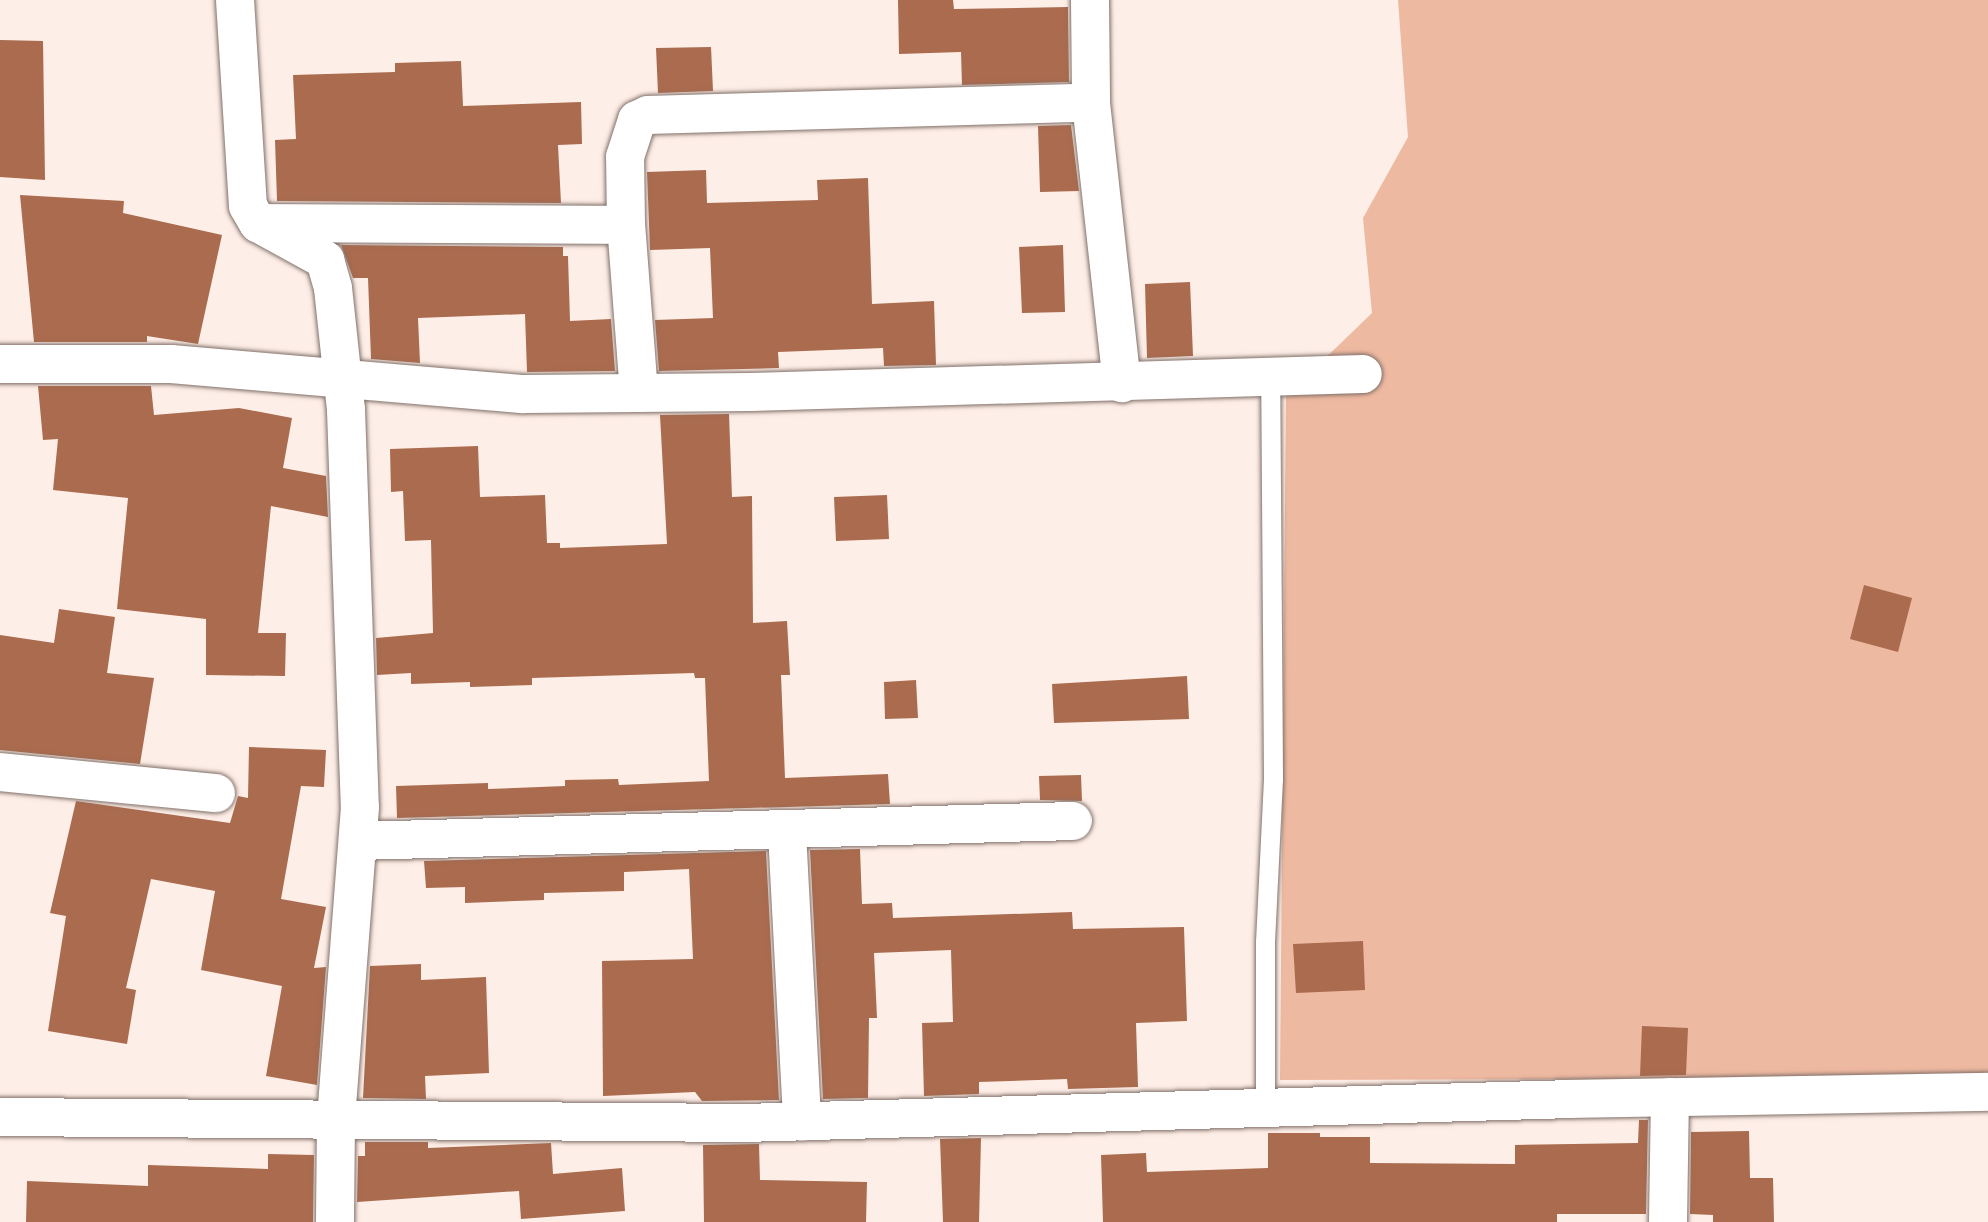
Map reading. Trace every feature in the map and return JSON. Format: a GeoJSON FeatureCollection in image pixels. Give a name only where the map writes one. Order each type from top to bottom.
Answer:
{"type":"FeatureCollection","features":[{"type":"Feature","properties":{"kind":"street"},"geometry":{"type":"LineString","coordinates":[[235,0],[243,185],[248,206],[258,223],[325,260],[333,288],[343,379],[354,548],[358,841],[336,1122],[335,1222]]}},
{"type":"Feature","properties":{"kind":"street"},"geometry":{"type":"LineString","coordinates":[[1090,0],[1091,103],[1122,383]]}},
{"type":"Feature","properties":{"kind":"street"},"geometry":{"type":"LineString","coordinates":[[639,393],[625,225],[629,134],[637,120],[648,115],[1091,103]]}},
{"type":"Feature","properties":{"kind":"street"},"geometry":{"type":"LineString","coordinates":[[258,223],[625,225]]}},
{"type":"Feature","properties":{"kind":"street"},"geometry":{"type":"LineString","coordinates":[[0,364],[171,364],[524,394],[1122,383],[1363,374]]}},
{"type":"Feature","properties":{"kind":"street"},"geometry":{"type":"LineString","coordinates":[[0,772],[216,793]]}},
{"type":"Feature","properties":{"kind":"street"},"geometry":{"type":"LineString","coordinates":[[358,841],[787,832],[1073,821]]}},
{"type":"Feature","properties":{"kind":"street"},"geometry":{"type":"LineString","coordinates":[[787,832],[802,1122]]}},
{"type":"Feature","properties":{"kind":"street"},"geometry":{"type":"LineString","coordinates":[[0,1117],[336,1122],[802,1122],[1671,1097],[1988,1092]]}},
{"type":"Feature","properties":{"kind":"street"},"geometry":{"type":"LineString","coordinates":[[1668,1222],[1671,1097]]}},
{"type":"Feature","properties":{"kind":"lane"},"geometry":{"type":"LineString","coordinates":[[1265,1108],[1265,942],[1273,778],[1270,377]]}},
{"type":"Feature","properties":{"kind":"shaded area"},"geometry":{"type":"Polygon","coordinates":[[[1398,0],[1988,0],[1988,1078],[1280,1080],[1286,396],[1372,313],[1363,218],[1408,137],[1398,0]]]}},
{"type":"Feature","properties":{"kind":"building"},"geometry":{"type":"Polygon","coordinates":[[[898,0],[953,0],[954,9],[1068,7],[1069,82],[962,85],[961,52],[899,54],[898,0]]]}},
{"type":"Feature","properties":{"kind":"building"},"geometry":{"type":"Polygon","coordinates":[[[0,40],[43,41],[45,180],[0,177],[0,40]]]}},
{"type":"Feature","properties":{"kind":"building"},"geometry":{"type":"Polygon","coordinates":[[[711,47],[713,91],[658,93],[656,48],[711,47]]]}},
{"type":"Feature","properties":{"kind":"building"},"geometry":{"type":"Polygon","coordinates":[[[461,61],[463,106],[581,102],[582,144],[558,145],[561,203],[277,201],[275,140],[296,139],[293,75],[395,72],[395,63],[461,61]]]}},
{"type":"Feature","properties":{"kind":"building"},"geometry":{"type":"Polygon","coordinates":[[[1071,125],[1079,191],[1040,192],[1038,126],[1071,125]]]}},
{"type":"Feature","properties":{"kind":"building"},"geometry":{"type":"Polygon","coordinates":[[[706,170],[707,203],[818,200],[817,180],[868,178],[872,304],[934,301],[936,365],[884,366],[883,348],[778,352],[779,368],[659,371],[655,320],[713,318],[710,248],[650,250],[647,172],[706,170]]]}},
{"type":"Feature","properties":{"kind":"building"},"geometry":{"type":"Polygon","coordinates":[[[20,195],[124,201],[123,213],[222,235],[198,344],[147,336],[147,342],[34,342],[20,195]]]}},
{"type":"Feature","properties":{"kind":"building"},"geometry":{"type":"Polygon","coordinates":[[[341,245],[563,247],[563,256],[568,256],[570,321],[611,319],[615,371],[527,372],[525,314],[418,318],[420,363],[371,359],[368,278],[353,278],[341,245]]]}},
{"type":"Feature","properties":{"kind":"building"},"geometry":{"type":"Polygon","coordinates":[[[1063,245],[1065,312],[1022,313],[1019,247],[1063,245]]]}},
{"type":"Feature","properties":{"kind":"building"},"geometry":{"type":"Polygon","coordinates":[[[1190,282],[1193,356],[1147,358],[1145,284],[1190,282]]]}},
{"type":"Feature","properties":{"kind":"building"},"geometry":{"type":"Polygon","coordinates":[[[38,386],[151,386],[154,415],[239,408],[292,418],[283,468],[326,476],[328,517],[271,506],[258,633],[286,633],[285,676],[206,675],[206,619],[117,609],[128,498],[53,490],[58,439],[43,440],[38,386]]]}},
{"type":"Feature","properties":{"kind":"building"},"geometry":{"type":"Polygon","coordinates":[[[729,414],[732,497],[752,496],[753,623],[787,621],[790,675],[781,675],[785,778],[888,774],[890,804],[397,818],[396,786],[488,783],[488,789],[565,786],[565,780],[618,779],[619,785],[709,781],[705,678],[695,678],[694,673],[532,678],[532,685],[470,687],[470,682],[411,684],[411,673],[377,675],[376,638],[433,633],[431,540],[405,541],[403,491],[391,492],[390,449],[478,446],[480,497],[545,495],[547,543],[560,543],[560,548],[667,544],[660,415],[729,414]]]}},
{"type":"Feature","properties":{"kind":"building"},"geometry":{"type":"Polygon","coordinates":[[[887,495],[889,539],[836,541],[834,497],[887,495]]]}},
{"type":"Feature","properties":{"kind":"building"},"geometry":{"type":"Polygon","coordinates":[[[1864,585],[1912,598],[1898,652],[1850,639],[1864,585]]]}},
{"type":"Feature","properties":{"kind":"building"},"geometry":{"type":"Polygon","coordinates":[[[59,609],[115,617],[107,673],[154,678],[140,764],[0,750],[0,635],[54,643],[59,609]]]}},
{"type":"Feature","properties":{"kind":"building"},"geometry":{"type":"Polygon","coordinates":[[[1187,676],[1189,719],[1054,723],[1052,684],[1187,676]]]}},
{"type":"Feature","properties":{"kind":"building"},"geometry":{"type":"Polygon","coordinates":[[[916,680],[918,718],[885,719],[884,682],[916,680]]]}},
{"type":"Feature","properties":{"kind":"building"},"geometry":{"type":"Polygon","coordinates":[[[249,747],[326,750],[324,787],[301,786],[281,899],[326,907],[314,968],[326,967],[317,1085],[266,1076],[282,986],[201,970],[215,891],[151,879],[126,988],[136,990],[127,1044],[48,1031],[66,916],[50,913],[76,801],[230,823],[238,796],[248,798],[249,747]]]}},
{"type":"Feature","properties":{"kind":"building"},"geometry":{"type":"Polygon","coordinates":[[[1081,775],[1082,801],[1040,800],[1039,776],[1081,775]]]}},
{"type":"Feature","properties":{"kind":"building"},"geometry":{"type":"Polygon","coordinates":[[[860,849],[862,904],[892,903],[893,918],[1072,912],[1073,929],[1184,927],[1187,1021],[1136,1023],[1138,1087],[1068,1089],[1067,1079],[979,1082],[979,1094],[924,1096],[922,1023],[953,1022],[951,950],[874,953],[877,1018],[869,1018],[868,1098],[823,1099],[810,850],[860,849]]]}},
{"type":"Feature","properties":{"kind":"building"},"geometry":{"type":"Polygon","coordinates":[[[766,851],[779,1100],[702,1101],[695,1092],[603,1096],[602,961],[693,959],[689,869],[624,872],[624,891],[544,893],[544,900],[465,903],[465,887],[426,888],[424,861],[766,851]]]}},
{"type":"Feature","properties":{"kind":"building"},"geometry":{"type":"Polygon","coordinates":[[[1363,941],[1365,990],[1296,993],[1293,944],[1363,941]]]}},
{"type":"Feature","properties":{"kind":"building"},"geometry":{"type":"Polygon","coordinates":[[[421,964],[421,980],[486,977],[489,1073],[425,1076],[426,1099],[363,1098],[370,966],[421,964]]]}},
{"type":"Feature","properties":{"kind":"building"},"geometry":{"type":"Polygon","coordinates":[[[1642,1026],[1688,1028],[1686,1075],[1640,1076],[1642,1026]]]}},
{"type":"Feature","properties":{"kind":"building"},"geometry":{"type":"Polygon","coordinates":[[[1639,1120],[1648,1120],[1646,1214],[1557,1214],[1557,1222],[1103,1222],[1101,1155],[1146,1153],[1147,1172],[1268,1168],[1268,1133],[1320,1133],[1320,1137],[1370,1137],[1370,1163],[1515,1164],[1515,1145],[1638,1143],[1639,1120]]]}},
{"type":"Feature","properties":{"kind":"building"},"geometry":{"type":"Polygon","coordinates":[[[1749,1131],[1750,1178],[1773,1178],[1774,1222],[1713,1222],[1713,1215],[1690,1214],[1691,1132],[1749,1131]]]}},
{"type":"Feature","properties":{"kind":"building"},"geometry":{"type":"Polygon","coordinates":[[[981,1138],[979,1222],[943,1222],[940,1139],[981,1138]]]}},
{"type":"Feature","properties":{"kind":"building"},"geometry":{"type":"Polygon","coordinates":[[[365,1142],[428,1142],[428,1148],[551,1143],[553,1174],[622,1168],[625,1211],[521,1219],[519,1191],[357,1202],[358,1156],[365,1156],[365,1142]]]}},
{"type":"Feature","properties":{"kind":"building"},"geometry":{"type":"Polygon","coordinates":[[[759,1144],[760,1180],[867,1182],[866,1222],[704,1222],[703,1145],[759,1144]]]}},
{"type":"Feature","properties":{"kind":"building"},"geometry":{"type":"Polygon","coordinates":[[[268,1154],[314,1155],[313,1222],[26,1222],[27,1181],[148,1186],[148,1165],[268,1169],[268,1154]]]}}]}
